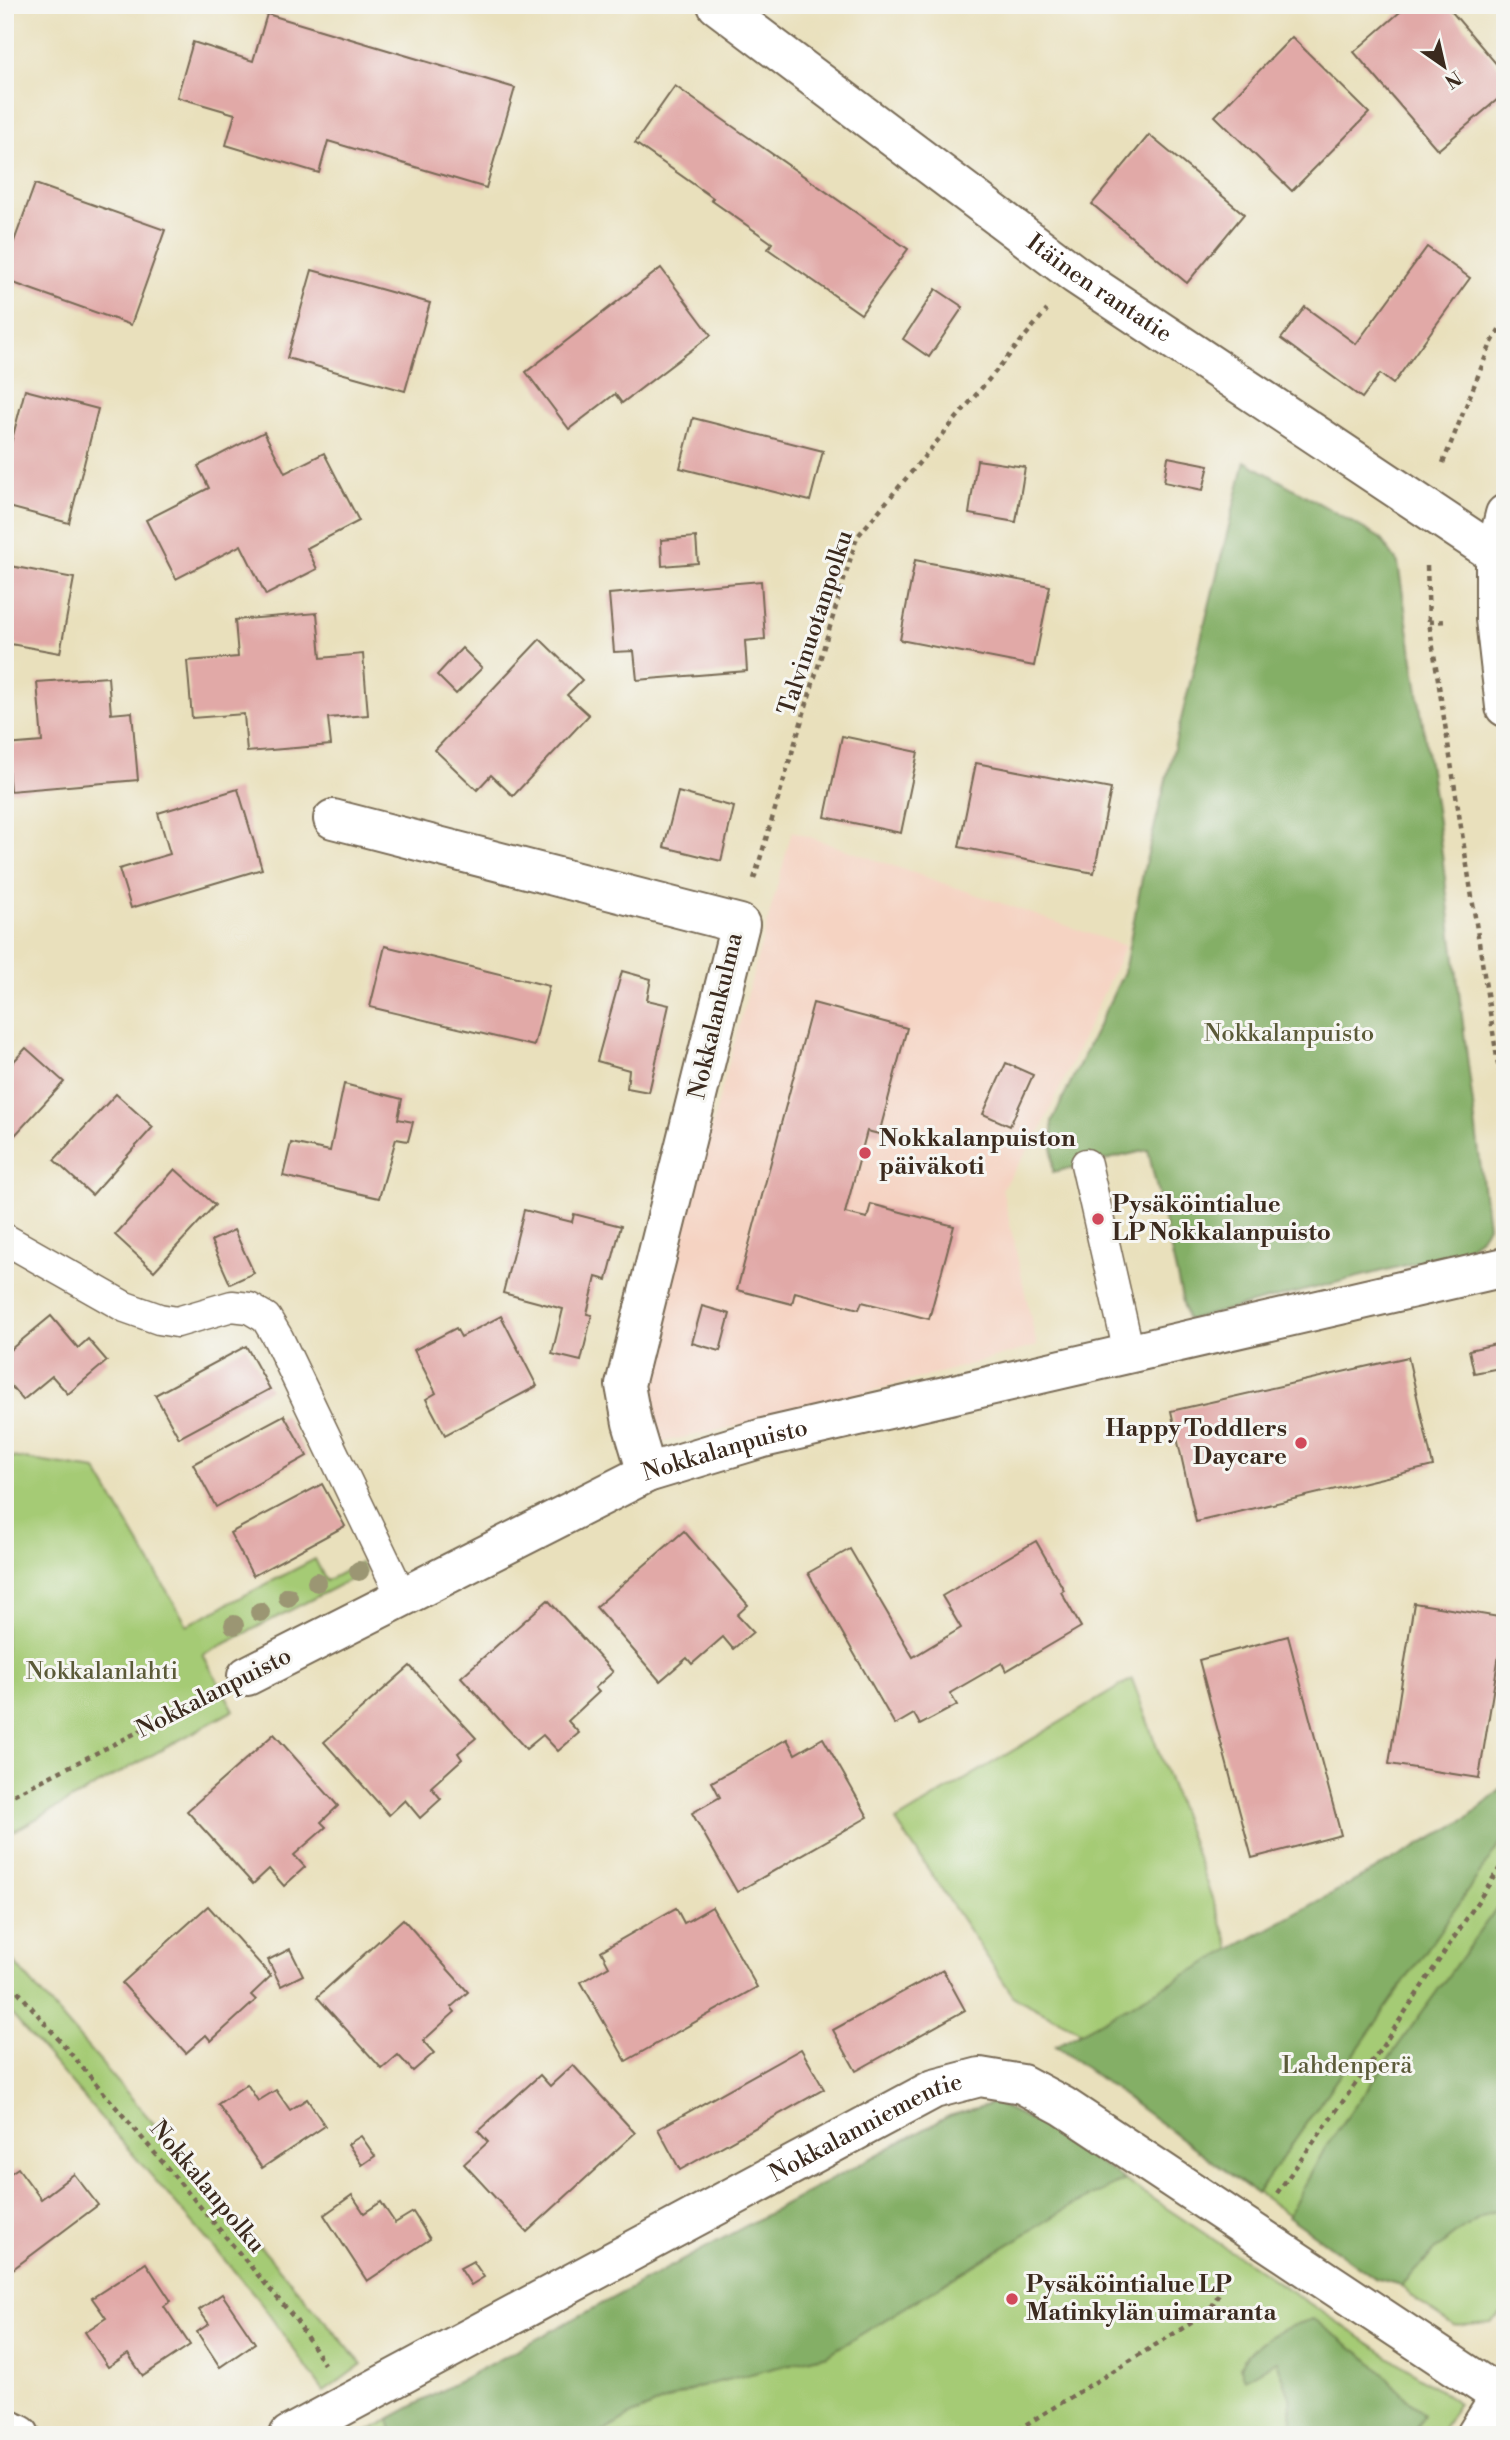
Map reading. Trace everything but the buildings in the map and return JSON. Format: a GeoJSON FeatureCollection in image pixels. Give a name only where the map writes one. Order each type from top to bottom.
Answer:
{"type":"FeatureCollection","features":[{"type":"Feature","properties":{"kind":"street","name":"Itäinen rantatie"},"geometry":{"type":"LineString","coordinates":[[717,5],[1076,275],[1495,554]]}},
{"type":"Feature","properties":{"kind":"street"},"geometry":{"type":"LineString","coordinates":[[1505,514],[1495,554],[1495,619],[1505,707]]}},
{"type":"Feature","properties":{"kind":"street","name":"Nokkalankulma"},"geometry":{"type":"LineString","coordinates":[[333,819],[740,924],[625,1385],[632,1423],[647,1473]]}},
{"type":"Feature","properties":{"kind":"street","name":"Nokkalanpuisto"},"geometry":{"type":"LineString","coordinates":[[247,1676],[647,1473],[763,1438],[1505,1267]]}},
{"type":"Feature","properties":{"kind":"street","name":"Nokkalanniementie"},"geometry":{"type":"LineString","coordinates":[[289,2435],[934,2089],[980,2077],[1022,2084],[1063,2106],[1503,2393]]}},
{"type":"Feature","properties":{"kind":"street"},"geometry":{"type":"LineString","coordinates":[[1476,2435],[1503,2393]]}},
{"type":"Feature","properties":{"kind":"street"},"geometry":{"type":"LineString","coordinates":[[5,2428],[20,2435]]}},
{"type":"Feature","properties":{"kind":"lane"},"geometry":{"type":"LineString","coordinates":[[1086,1164],[1129,1353]]}},
{"type":"Feature","properties":{"kind":"lane"},"geometry":{"type":"LineString","coordinates":[[5,1239],[125,1307],[159,1319],[177,1322],[232,1306],[249,1308],[266,1318],[402,1597]]}},
{"type":"Feature","properties":{"kind":"path","name":"Talvinuotanpolku"},"geometry":{"type":"LineString","coordinates":[[740,924],[857,537],[1076,275]]}},
{"type":"Feature","properties":{"kind":"path","name":"Nokkalanpuisto"},"geometry":{"type":"LineString","coordinates":[[5,1800],[247,1676]]}},
{"type":"Feature","properties":{"kind":"path"},"geometry":{"type":"LineString","coordinates":[[1009,2435],[1209,2312],[1252,2231],[1282,2185],[1382,2048],[1505,1860]]}},
{"type":"Feature","properties":{"kind":"path","name":"Nokkalanpolku"},"geometry":{"type":"LineString","coordinates":[[5,1976],[296,2320],[332,2376],[346,2405]]}},
{"type":"Feature","properties":{"kind":"shaded area","name":"Nokkalanpuiston päiväkoti"},"geometry":{"type":"Polygon","coordinates":[[[792,831],[1125,946],[1039,1134],[1002,1188],[1037,1346],[772,1419],[662,1442],[649,1398],[654,1338],[792,831]]]}},
{"type":"Feature","properties":{"kind":"green space","name":"Nokkalanpuisto"},"geometry":{"type":"Polygon","coordinates":[[[1245,461],[1380,538],[1398,563],[1438,822],[1488,1226],[1480,1238],[1462,1251],[1187,1320],[1148,1150],[1053,1172],[1052,1121],[1124,972],[1143,873],[1245,461]]]}},
{"type":"Feature","properties":{"kind":"green space","name":"Nokkalanlahti"},"geometry":{"type":"Polygon","coordinates":[[[5,1456],[96,1470],[187,1625],[315,1559],[326,1581],[360,1563],[365,1572],[203,1655],[234,1710],[5,1836],[5,1456]]]}},
{"type":"Feature","properties":{"kind":"green space","name":"Lahdenperä"},"geometry":{"type":"Polygon","coordinates":[[[1132,1679],[1231,1950],[1467,1819],[1505,1786],[1505,2311],[1491,2323],[1454,2326],[1422,2305],[1401,2285],[1375,2278],[1056,2046],[1082,2032],[1014,1997],[896,1821],[1132,1679]]]}},
{"type":"Feature","properties":{"kind":"green space"},"geometry":{"type":"Polygon","coordinates":[[[1505,1786],[1505,1837],[1257,2194],[1056,2046],[1467,1819],[1505,1786]]]}},
{"type":"Feature","properties":{"kind":"green space"},"geometry":{"type":"Polygon","coordinates":[[[1505,1896],[1505,2207],[1461,2229],[1401,2285],[1375,2278],[1288,2216],[1325,2148],[1505,1896]]]}},
{"type":"Feature","properties":{"kind":"green space"},"geometry":{"type":"Polygon","coordinates":[[[5,1952],[362,2364],[324,2392],[255,2295],[5,2007],[5,1952]]]}},
{"type":"Feature","properties":{"kind":"green space"},"geometry":{"type":"Polygon","coordinates":[[[994,2103],[1040,2124],[1459,2403],[1439,2435],[361,2435],[949,2116],[994,2103]]]}},
{"type":"Feature","properties":{"kind":"green space"},"geometry":{"type":"Polygon","coordinates":[[[994,2103],[1040,2124],[1125,2180],[1071,2206],[827,2355],[698,2387],[634,2414],[598,2435],[393,2435],[389,2419],[949,2116],[994,2103]]]}},
{"type":"Feature","properties":{"kind":"green space"},"geometry":{"type":"Polygon","coordinates":[[[1313,2319],[1372,2362],[1424,2415],[1411,2435],[1293,2435],[1290,2397],[1277,2361],[1245,2379],[1240,2366],[1254,2348],[1281,2330],[1313,2319]]]}},
{"type":"Feature","properties":{"kind":"place","name":"Nokkalanpuiston päiväkoti"},"geometry":{"type":"Point","coordinates":[865,1153]}},
{"type":"Feature","properties":{"kind":"place","name":"Pysäköintialue LP Nokkalanpuisto"},"geometry":{"type":"Point","coordinates":[1098,1219]}},
{"type":"Feature","properties":{"kind":"place","name":"Happy Toddlers Daycare"},"geometry":{"type":"Point","coordinates":[1301,1443]}},
{"type":"Feature","properties":{"kind":"place","name":"Pysäköintialue LP Matinkylän uimaranta"},"geometry":{"type":"Point","coordinates":[1012,2299]}}]}
